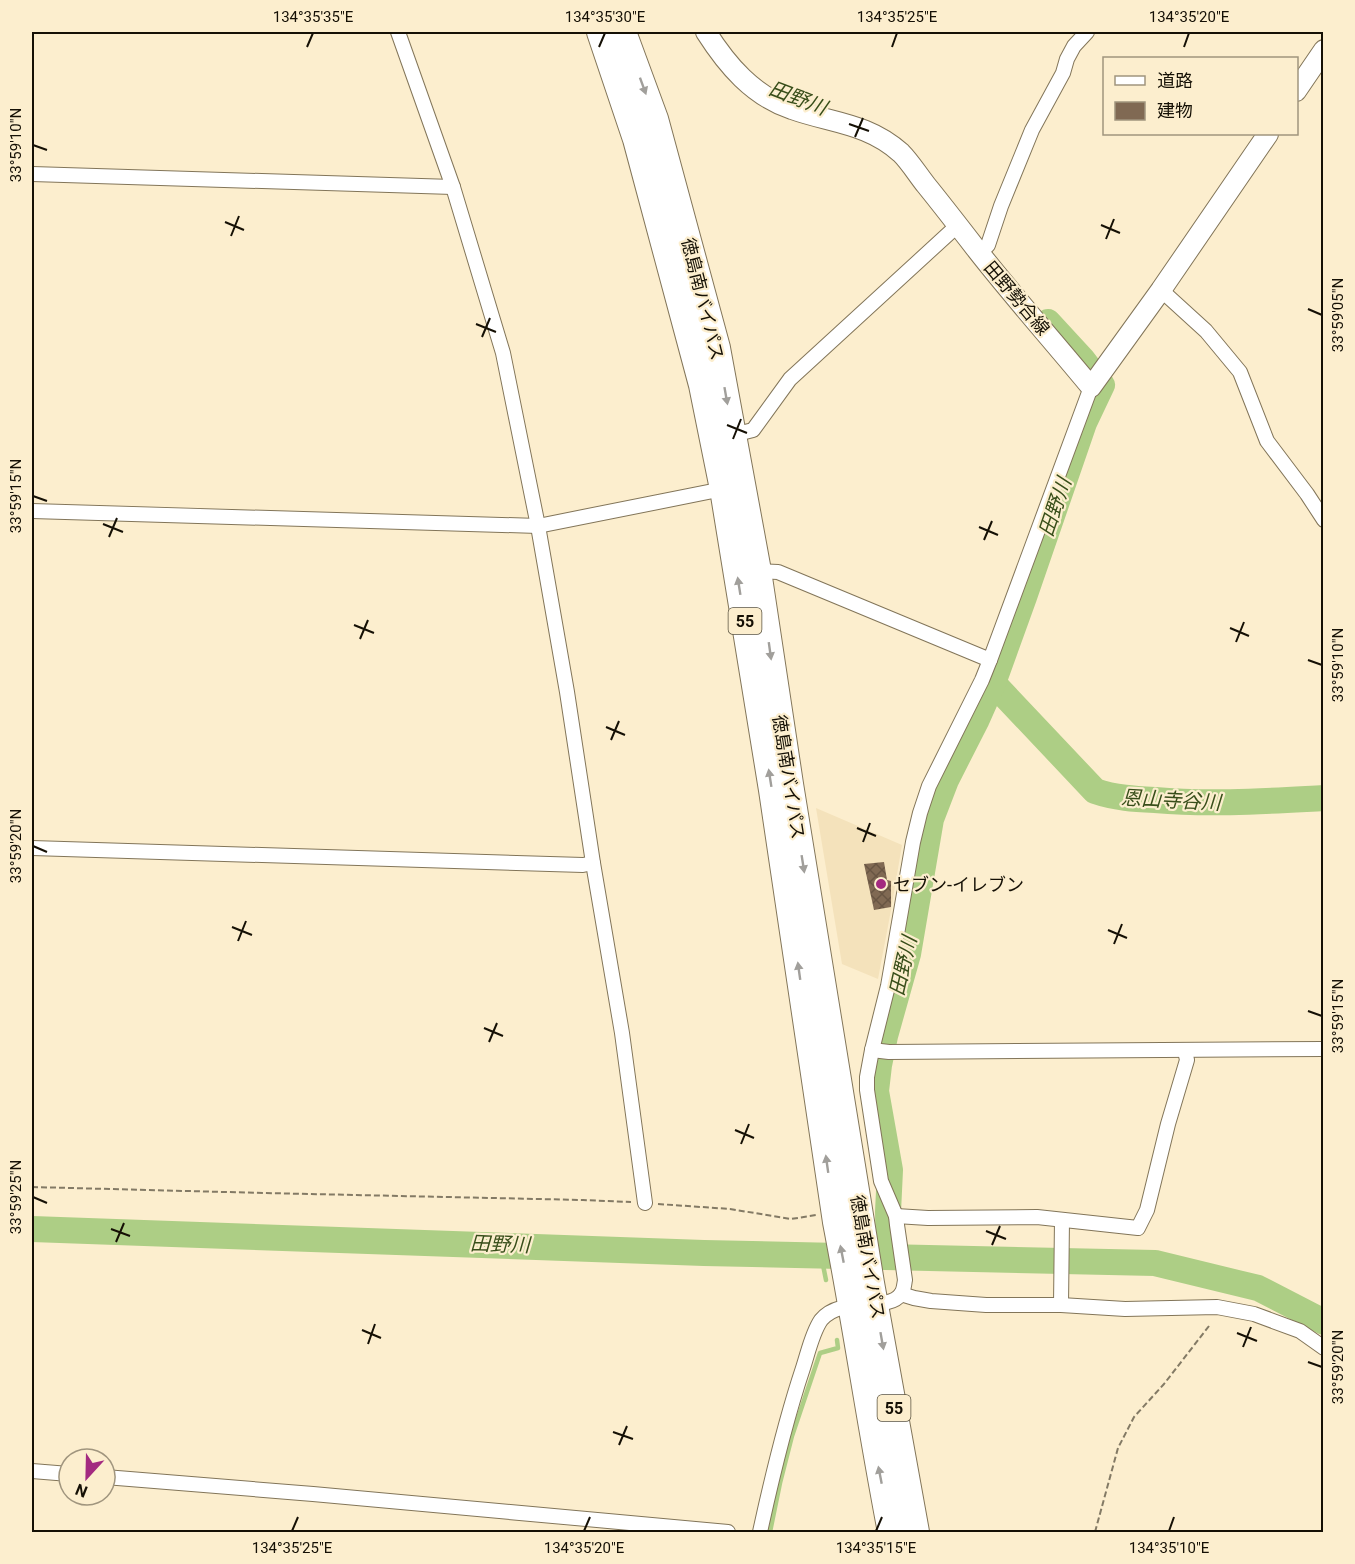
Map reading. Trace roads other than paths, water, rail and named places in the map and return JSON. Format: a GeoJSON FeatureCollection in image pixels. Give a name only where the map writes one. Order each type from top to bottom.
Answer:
{"type":"FeatureCollection","features":[{"type":"Feature","properties":{"kind":"highway","name":"徳島南バイパス"},"geometry":{"type":"LineString","coordinates":[[600,32],[636,139],[702,385],[723,489],[772,790],[835,1218],[862,1295],[916,1533]]}},
{"type":"Feature","properties":{"kind":"highway","name":"徳島南バイパス"},"geometry":{"type":"LineString","coordinates":[[623,32],[655,119],[717,348],[758,571],[790,784],[862,1218],[862,1295],[879,1468],[891,1533]]}},
{"type":"Feature","properties":{"kind":"main road","name":"田野勢合線"},"geometry":{"type":"LineString","coordinates":[[706,32],[733,70],[758,92],[792,110],[857,127],[878,136],[902,154],[958,225],[983,250],[1091,387]]}},
{"type":"Feature","properties":{"kind":"main road"},"geometry":{"type":"LineString","coordinates":[[1298,88],[1323,50]]}},
{"type":"Feature","properties":{"kind":"main road"},"geometry":{"type":"LineString","coordinates":[[1091,387],[1267,135]]}},
{"type":"Feature","properties":{"kind":"street"},"geometry":{"type":"LineString","coordinates":[[398,32],[453,187],[503,353],[538,526],[567,692],[622,1033],[645,1203]]}},
{"type":"Feature","properties":{"kind":"street"},"geometry":{"type":"LineString","coordinates":[[983,250],[1032,130],[1063,73],[1074,46],[1087,32]]}},
{"type":"Feature","properties":{"kind":"street"},"geometry":{"type":"LineString","coordinates":[[32,174],[453,187]]}},
{"type":"Feature","properties":{"kind":"street"},"geometry":{"type":"LineString","coordinates":[[733,435],[753,430],[790,379],[958,225]]}},
{"type":"Feature","properties":{"kind":"street"},"geometry":{"type":"LineString","coordinates":[[1161,290],[1206,332],[1240,372],[1267,441],[1307,494],[1323,520]]}},
{"type":"Feature","properties":{"kind":"street"},"geometry":{"type":"LineString","coordinates":[[1091,387],[982,680],[929,786],[913,842],[879,1052],[867,1077],[881,1181],[897,1220],[903,1287],[914,1298],[986,1305],[1061,1300],[1125,1310],[1217,1307],[1254,1314],[1300,1331],[1323,1348]]}},
{"type":"Feature","properties":{"kind":"street"},"geometry":{"type":"LineString","coordinates":[[32,511],[538,526],[723,489]]}},
{"type":"Feature","properties":{"kind":"street"},"geometry":{"type":"LineString","coordinates":[[758,571],[778,572],[990,660]]}},
{"type":"Feature","properties":{"kind":"street"},"geometry":{"type":"LineString","coordinates":[[32,848],[559,864],[593,863]]}},
{"type":"Feature","properties":{"kind":"street"},"geometry":{"type":"LineString","coordinates":[[879,1052],[1323,1049]]}},
{"type":"Feature","properties":{"kind":"street"},"geometry":{"type":"LineString","coordinates":[[897,1220],[1037,1217],[1062,1226],[1138,1228],[1147,1210],[1167,1124],[1187,1060],[1185,1051]]}},
{"type":"Feature","properties":{"kind":"street"},"geometry":{"type":"LineString","coordinates":[[1061,1300],[1062,1226]]}},
{"type":"Feature","properties":{"kind":"street"},"geometry":{"type":"LineString","coordinates":[[760,1533],[789,1411],[820,1322],[830,1312],[862,1295],[892,1301],[903,1287]]}},
{"type":"Feature","properties":{"kind":"street"},"geometry":{"type":"LineString","coordinates":[[32,1471],[57,1473]]}},
{"type":"Feature","properties":{"kind":"street"},"geometry":{"type":"LineString","coordinates":[[117,1478],[728,1533]]}},
{"type":"Feature","properties":{"kind":"waterway","name":"田野川"},"geometry":{"type":"LineString","coordinates":[[889,1257],[890,1170],[876,1091],[885,1036],[908,954],[931,819],[946,780],[993,683],[1084,423],[1102,385],[1083,360],[1048,322]]}},
{"type":"Feature","properties":{"kind":"waterway","name":"恩山寺谷川"},"geometry":{"type":"LineString","coordinates":[[993,683],[1095,791],[1125,798],[1197,802],[1324,798]]}},
{"type":"Feature","properties":{"kind":"waterway","name":"田野川"},"geometry":{"type":"LineString","coordinates":[[32,1229],[704,1253],[1155,1263],[1258,1288],[1324,1322]]}},
{"type":"Feature","properties":{"kind":"waterway"},"geometry":{"type":"LineString","coordinates":[[821,1255],[826,1280]]}},
{"type":"Feature","properties":{"kind":"waterway"},"geometry":{"type":"LineString","coordinates":[[770,1532],[792,1436],[820,1353],[838,1348],[837,1340]]}},
{"type":"Feature","properties":{"kind":"place","name":"セブン-イレブン"},"geometry":{"type":"Point","coordinates":[881,884]}}]}
